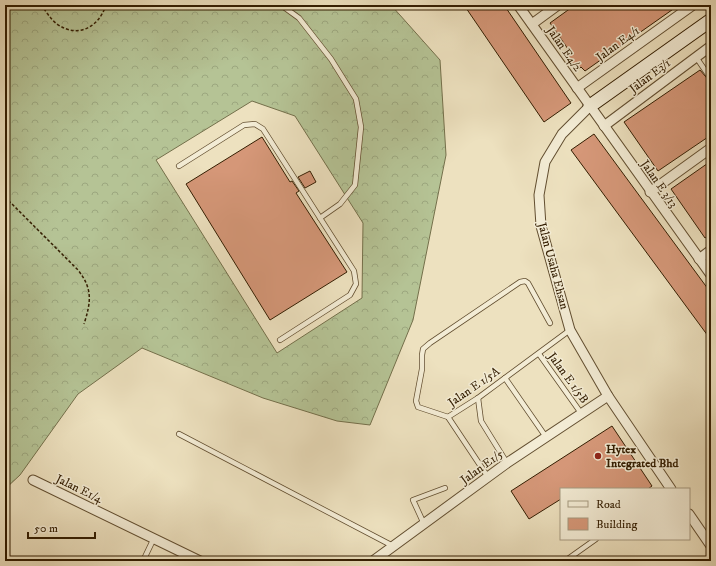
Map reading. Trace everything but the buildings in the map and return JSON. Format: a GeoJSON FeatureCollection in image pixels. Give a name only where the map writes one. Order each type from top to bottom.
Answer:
{"type":"FeatureCollection","features":[{"type":"Feature","properties":{"kind":"street","name":"Jalan E4/2"},"geometry":{"type":"LineString","coordinates":[[518,5],[590,106]]}},
{"type":"Feature","properties":{"kind":"street"},"geometry":{"type":"LineString","coordinates":[[532,24],[558,5]]}},
{"type":"Feature","properties":{"kind":"street","name":"Jalan E4/1"},"geometry":{"type":"LineString","coordinates":[[577,88],[693,5]]}},
{"type":"Feature","properties":{"kind":"street","name":"Jalan Usaha Ehsan"},"geometry":{"type":"LineString","coordinates":[[670,488],[608,396],[570,330],[541,226],[539,195],[545,162],[554,144],[575,119],[590,106],[711,20]]}},
{"type":"Feature","properties":{"kind":"street","name":"Jalan E3/1"},"geometry":{"type":"LineString","coordinates":[[604,126],[711,46]]}},
{"type":"Feature","properties":{"kind":"street","name":"Jalan E 3/13"},"geometry":{"type":"LineString","coordinates":[[590,106],[650,192],[711,275]]}},
{"type":"Feature","properties":{"kind":"street"},"geometry":{"type":"LineString","coordinates":[[650,192],[711,148]]}},
{"type":"Feature","properties":{"kind":"street"},"geometry":{"type":"LineString","coordinates":[[699,259],[711,250]]}},
{"type":"Feature","properties":{"kind":"street","name":"Jalan E1/5"},"geometry":{"type":"LineString","coordinates":[[373,561],[507,463],[608,396]]}},
{"type":"Feature","properties":{"kind":"street","name":"Jalan E1/4"},"geometry":{"type":"LineString","coordinates":[[33,480],[200,561]]}},
{"type":"Feature","properties":{"kind":"street"},"geometry":{"type":"LineString","coordinates":[[690,515],[711,546]]}},
{"type":"Feature","properties":{"kind":"lane"},"geometry":{"type":"LineString","coordinates":[[281,5],[299,18],[331,59],[356,99],[360,127],[356,185],[340,204],[320,218]]}},
{"type":"Feature","properties":{"kind":"lane"},"geometry":{"type":"LineString","coordinates":[[696,57],[711,79]]}},
{"type":"Feature","properties":{"kind":"lane"},"geometry":{"type":"LineString","coordinates":[[179,166],[244,125],[255,124],[263,129],[354,272],[356,284],[350,295],[280,340]]}},
{"type":"Feature","properties":{"kind":"lane"},"geometry":{"type":"LineString","coordinates":[[448,417],[418,407],[416,401],[422,369],[423,350],[430,343],[520,282],[525,281],[528,283],[550,323]]}},
{"type":"Feature","properties":{"kind":"lane","name":"Jalan E 1/5A"},"geometry":{"type":"LineString","coordinates":[[488,477],[448,417],[478,398],[570,330]]}},
{"type":"Feature","properties":{"kind":"lane","name":"Jalan E 1/5B"},"geometry":{"type":"LineString","coordinates":[[539,354],[581,413]]}},
{"type":"Feature","properties":{"kind":"lane"},"geometry":{"type":"LineString","coordinates":[[505,378],[546,437]]}},
{"type":"Feature","properties":{"kind":"lane"},"geometry":{"type":"LineString","coordinates":[[478,398],[481,421],[507,463]]}},
{"type":"Feature","properties":{"kind":"lane"},"geometry":{"type":"LineString","coordinates":[[179,434],[393,546]]}},
{"type":"Feature","properties":{"kind":"lane"},"geometry":{"type":"LineString","coordinates":[[424,524],[413,500],[445,488]]}},
{"type":"Feature","properties":{"kind":"lane"},"geometry":{"type":"LineString","coordinates":[[143,561],[154,538]]}},
{"type":"Feature","properties":{"kind":"lane"},"geometry":{"type":"LineString","coordinates":[[565,561],[595,540]]}},
{"type":"Feature","properties":{"kind":"path"},"geometry":{"type":"LineString","coordinates":[[41,5],[56,24],[67,30],[82,32],[96,23],[106,5]]}},
{"type":"Feature","properties":{"kind":"path"},"geometry":{"type":"LineString","coordinates":[[5,197],[87,282],[90,294],[89,309],[84,324]]}},
{"type":"Feature","properties":{"kind":"green space"},"geometry":{"type":"Polygon","coordinates":[[[5,5],[391,5],[440,60],[446,155],[413,320],[370,425],[337,421],[263,398],[142,348],[78,394],[20,475],[5,489],[5,5]],[[252,101],[156,160],[277,353],[362,298],[363,223],[295,116],[252,101]]]}},
{"type":"Feature","properties":{"kind":"place","name":"Hytex Integrated Bhd"},"geometry":{"type":"Point","coordinates":[598,456]}}]}
